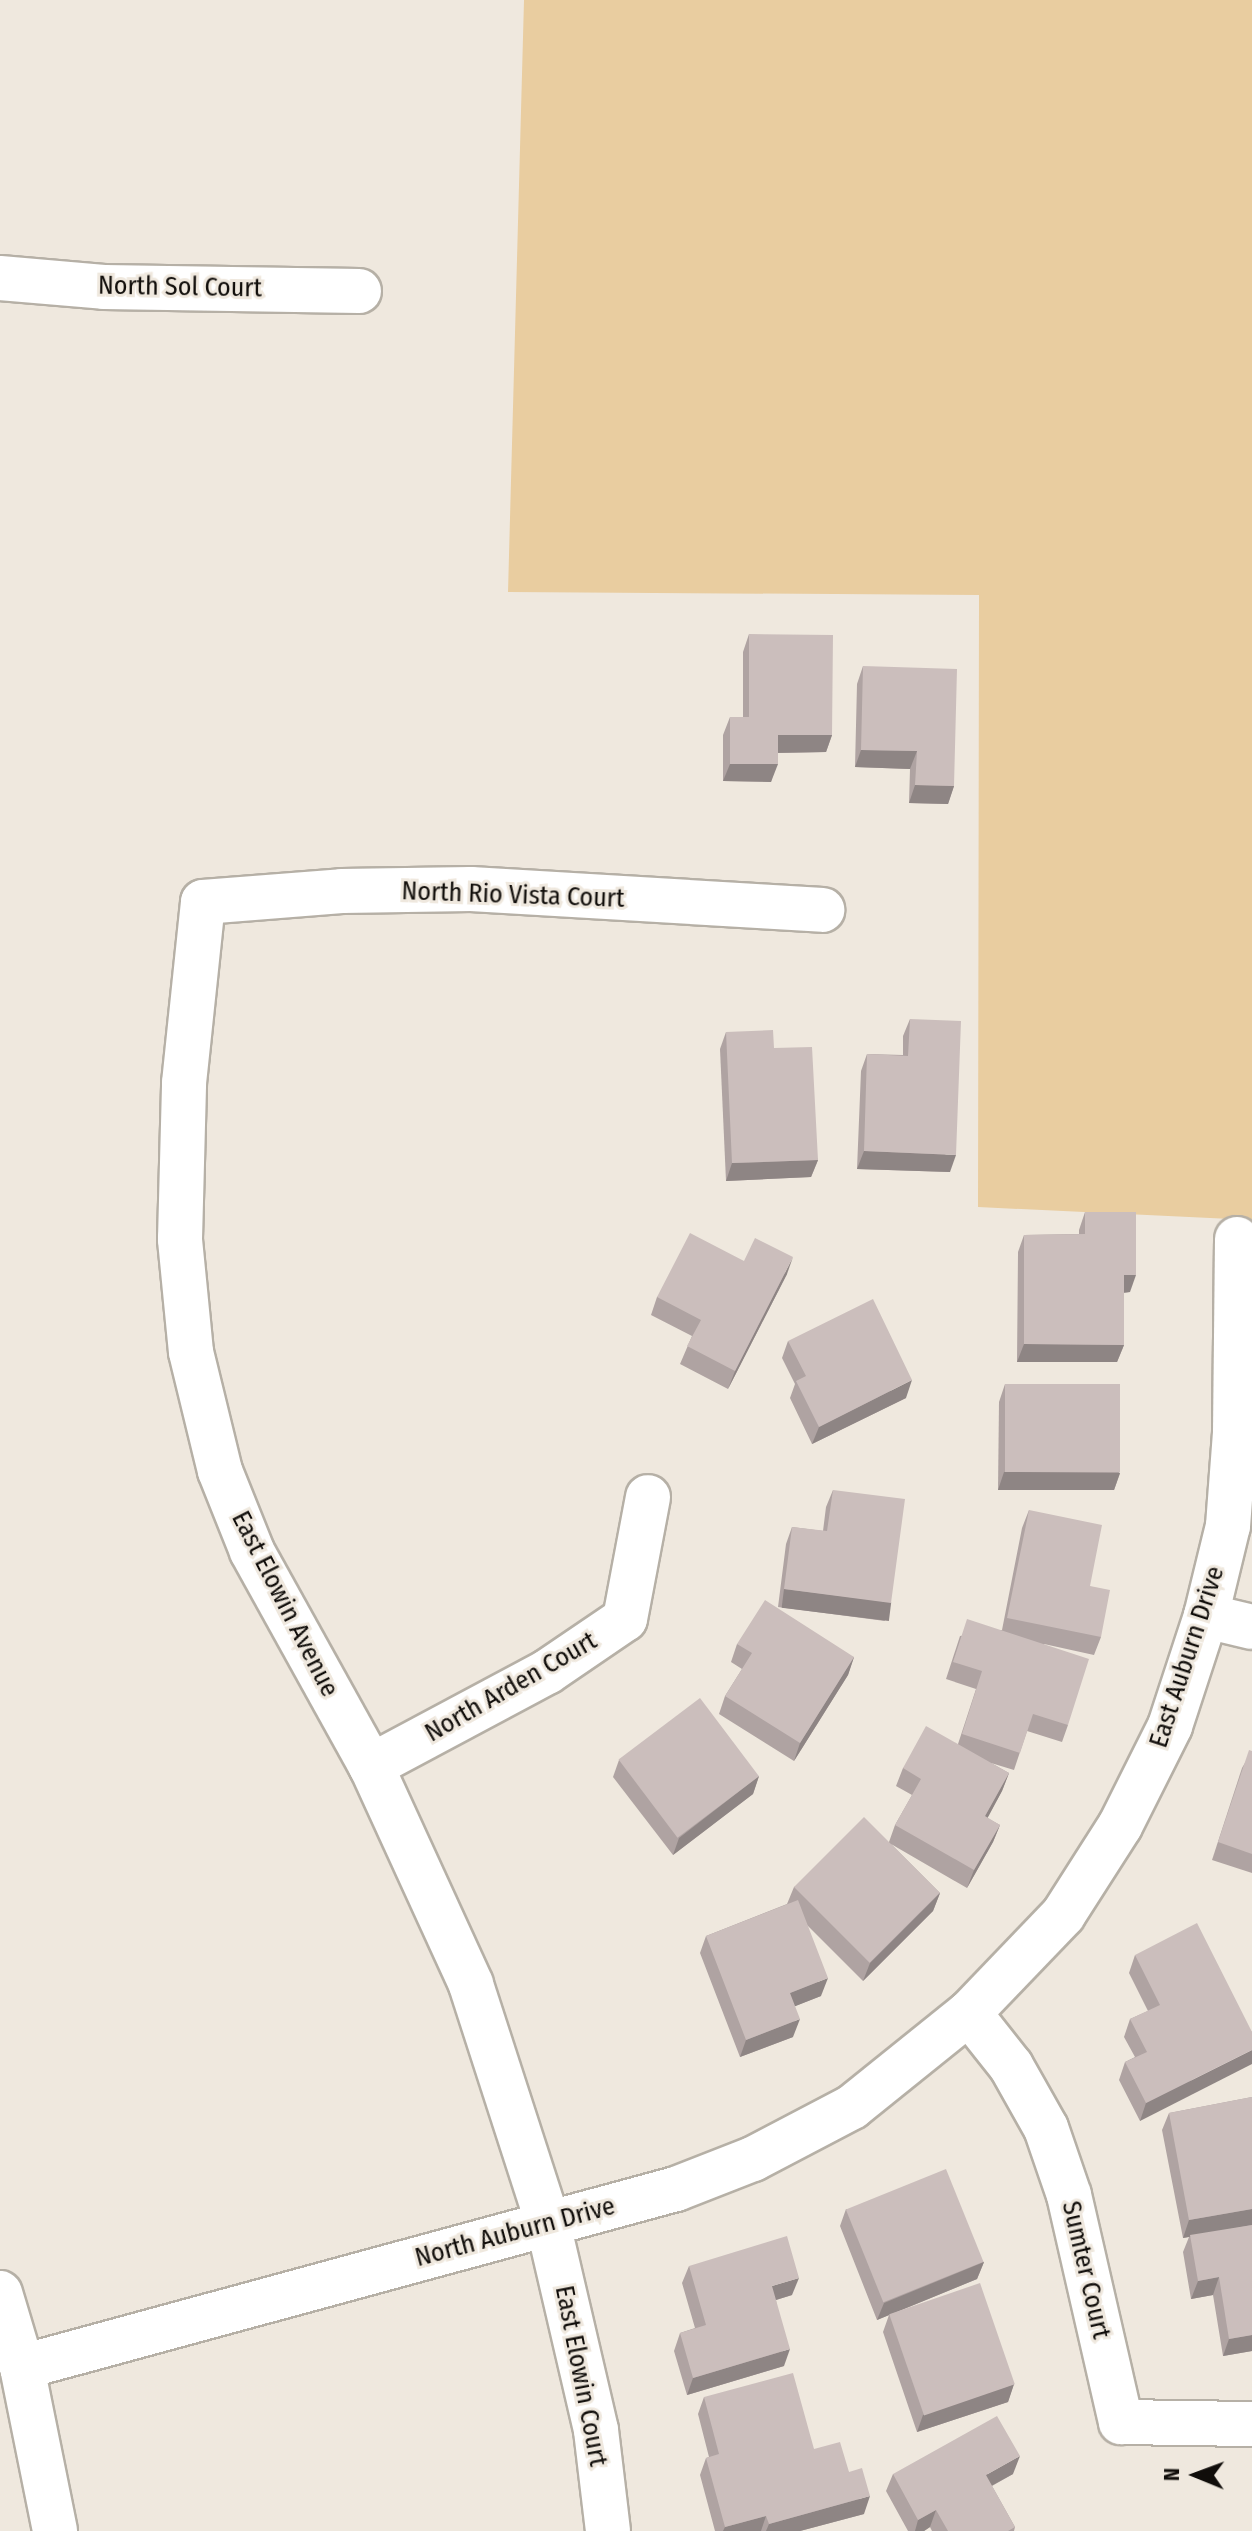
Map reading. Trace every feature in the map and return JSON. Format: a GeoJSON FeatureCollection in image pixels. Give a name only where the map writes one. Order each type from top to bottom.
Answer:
{"type":"FeatureCollection","features":[{"type":"Feature","properties":{"kind":"street","name":"North Sol Court"},"geometry":{"type":"LineString","coordinates":[[0,278],[104,287],[359,291]]}},
{"type":"Feature","properties":{"kind":"street","name":"North Rio Vista Court"},"geometry":{"type":"LineString","coordinates":[[203,902],[342,891],[471,889],[822,910]]}},
{"type":"Feature","properties":{"kind":"street","name":"East Elowin Avenue"},"geometry":{"type":"LineString","coordinates":[[203,902],[183,1099],[180,1239],[191,1352],[220,1471],[252,1551],[371,1766],[471,1984],[548,2223]]}},
{"type":"Feature","properties":{"kind":"street","name":"East Auburn Drive"},"geometry":{"type":"LineString","coordinates":[[969,2013],[1063,1915],[1120,1826],[1170,1726],[1206,1616],[1228,1526],[1235,1432],[1237,1239]]}},
{"type":"Feature","properties":{"kind":"street","name":"North Arden Court"},"geometry":{"type":"LineString","coordinates":[[371,1766],[547,1672],[625,1619],[648,1497]]}},
{"type":"Feature","properties":{"kind":"street"},"geometry":{"type":"LineString","coordinates":[[1206,1616],[1252,1627]]}},
{"type":"Feature","properties":{"kind":"street","name":"North Auburn Drive"},"geometry":{"type":"LineString","coordinates":[[22,2367],[676,2189],[753,2159],[852,2107],[969,2013]]}},
{"type":"Feature","properties":{"kind":"street","name":"Sumter Court"},"geometry":{"type":"LineString","coordinates":[[969,2013],[1011,2066],[1046,2128],[1069,2195],[1121,2422],[1252,2424]]}},
{"type":"Feature","properties":{"kind":"street","name":"East Elowin Court"},"geometry":{"type":"LineString","coordinates":[[548,2223],[596,2430],[608,2531]]}},
{"type":"Feature","properties":{"kind":"street"},"geometry":{"type":"LineString","coordinates":[[0,2293],[22,2367],[55,2531]]}},
{"type":"Feature","properties":{"kind":"shaded area"},"geometry":{"type":"Polygon","coordinates":[[[524,0],[1252,0],[1252,1220],[978,1207],[979,595],[508,592],[524,0]]]}},
{"type":"Feature","properties":{"kind":"building"},"geometry":{"type":"Polygon","coordinates":[[[749,634],[833,635],[832,735],[778,735],[778,764],[730,764],[730,717],[749,717],[749,634]]]}},
{"type":"Feature","properties":{"kind":"building"},"geometry":{"type":"Polygon","coordinates":[[[863,666],[957,669],[954,786],[915,785],[917,751],[861,750],[863,666]]]}},
{"type":"Feature","properties":{"kind":"building"},"geometry":{"type":"Polygon","coordinates":[[[910,1019],[961,1021],[956,1155],[864,1151],[867,1054],[908,1056],[910,1019]]]}},
{"type":"Feature","properties":{"kind":"building"},"geometry":{"type":"Polygon","coordinates":[[[773,1030],[774,1048],[812,1047],[818,1160],[732,1163],[726,1032],[773,1030]]]}},
{"type":"Feature","properties":{"kind":"building"},"geometry":{"type":"Polygon","coordinates":[[[1085,1212],[1136,1212],[1136,1275],[1124,1275],[1124,1345],[1024,1344],[1024,1235],[1085,1234],[1085,1212]]]}},
{"type":"Feature","properties":{"kind":"building"},"geometry":{"type":"Polygon","coordinates":[[[690,1233],[744,1261],[755,1238],[793,1257],[735,1371],[687,1346],[701,1320],[657,1297],[690,1233]]]}},
{"type":"Feature","properties":{"kind":"building"},"geometry":{"type":"Polygon","coordinates":[[[873,1299],[912,1380],[819,1427],[796,1381],[806,1376],[788,1341],[873,1299]]]}},
{"type":"Feature","properties":{"kind":"building"},"geometry":{"type":"Polygon","coordinates":[[[1005,1384],[1120,1384],[1120,1472],[1005,1472],[1005,1384]]]}},
{"type":"Feature","properties":{"kind":"building"},"geometry":{"type":"Polygon","coordinates":[[[833,1490],[905,1499],[891,1603],[784,1589],[792,1527],[827,1531],[833,1490]]]}},
{"type":"Feature","properties":{"kind":"building"},"geometry":{"type":"Polygon","coordinates":[[[1029,1510],[1102,1525],[1090,1586],[1110,1590],[1101,1637],[1007,1618],[1029,1510]]]}},
{"type":"Feature","properties":{"kind":"building"},"geometry":{"type":"Polygon","coordinates":[[[765,1600],[854,1657],[800,1743],[725,1696],[752,1653],[737,1644],[765,1600]]]}},
{"type":"Feature","properties":{"kind":"building"},"geometry":{"type":"Polygon","coordinates":[[[967,1619],[1089,1659],[1068,1725],[1033,1714],[1020,1753],[962,1734],[982,1671],[953,1662],[967,1619]]]}},
{"type":"Feature","properties":{"kind":"building"},"geometry":{"type":"Polygon","coordinates":[[[700,1698],[759,1776],[678,1838],[619,1759],[700,1698]]]}},
{"type":"Feature","properties":{"kind":"building"},"geometry":{"type":"Polygon","coordinates":[[[926,1726],[1009,1773],[985,1816],[1000,1825],[974,1870],[895,1825],[921,1779],[903,1768],[926,1726]]]}},
{"type":"Feature","properties":{"kind":"building"},"geometry":{"type":"Polygon","coordinates":[[[1249,1750],[1252,1751],[1252,1854],[1218,1842],[1249,1750]]]}},
{"type":"Feature","properties":{"kind":"building"},"geometry":{"type":"Polygon","coordinates":[[[864,1817],[940,1893],[870,1963],[794,1887],[864,1817]]]}},
{"type":"Feature","properties":{"kind":"building"},"geometry":{"type":"Polygon","coordinates":[[[798,1900],[828,1978],[790,1993],[800,2019],[746,2040],[706,1936],[798,1900]]]}},
{"type":"Feature","properties":{"kind":"building"},"geometry":{"type":"Polygon","coordinates":[[[1197,1923],[1252,2032],[1252,2050],[1146,2103],[1125,2062],[1147,2052],[1130,2019],[1160,2005],[1135,1955],[1197,1923]]]}},
{"type":"Feature","properties":{"kind":"building"},"geometry":{"type":"Polygon","coordinates":[[[1252,2097],[1252,2209],[1189,2220],[1169,2113],[1252,2097]]]}},
{"type":"Feature","properties":{"kind":"building"},"geometry":{"type":"Polygon","coordinates":[[[946,2169],[983,2262],[883,2302],[846,2209],[946,2169]]]}},
{"type":"Feature","properties":{"kind":"building"},"geometry":{"type":"Polygon","coordinates":[[[1252,2225],[1252,2335],[1229,2339],[1219,2277],[1198,2281],[1190,2235],[1252,2225]]]}},
{"type":"Feature","properties":{"kind":"building"},"geometry":{"type":"Polygon","coordinates":[[[787,2236],[799,2278],[772,2286],[790,2349],[693,2378],[680,2333],[706,2325],[689,2266],[787,2236]]]}},
{"type":"Feature","properties":{"kind":"building"},"geometry":{"type":"Polygon","coordinates":[[[980,2283],[1015,2384],[924,2415],[889,2314],[980,2283]]]}},
{"type":"Feature","properties":{"kind":"building"},"geometry":{"type":"Polygon","coordinates":[[[793,2373],[814,2449],[840,2442],[849,2472],[862,2468],[870,2496],[769,2524],[766,2516],[725,2527],[706,2458],[719,2454],[704,2397],[793,2373]]]}},
{"type":"Feature","properties":{"kind":"building"},"geometry":{"type":"Polygon","coordinates":[[[997,2416],[1020,2456],[986,2475],[1015,2527],[1008,2531],[948,2531],[936,2510],[918,2520],[893,2474],[997,2416]]]}}]}
